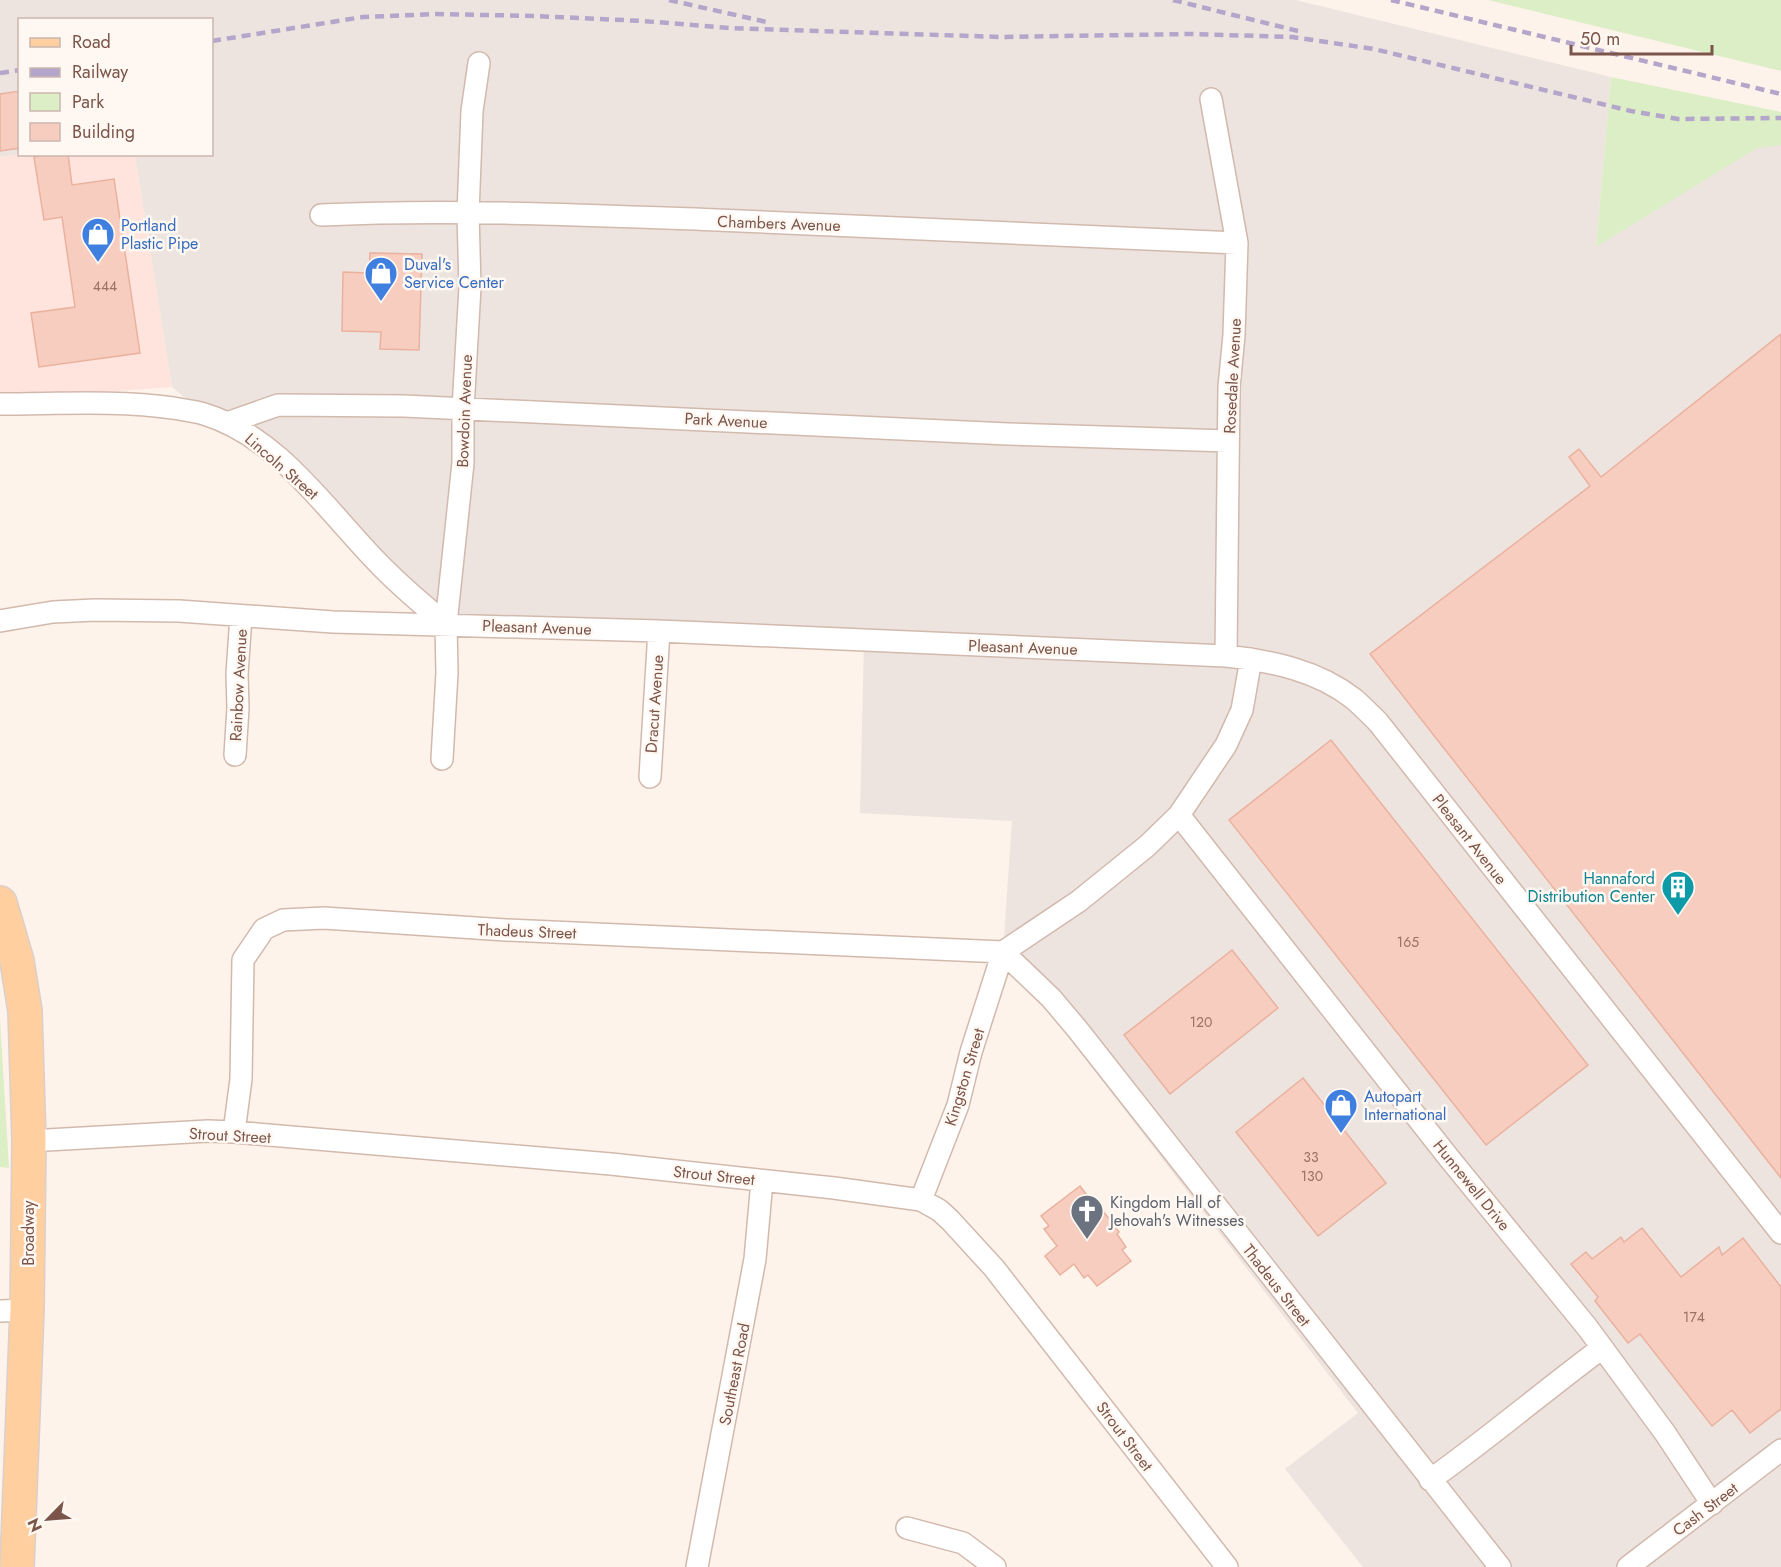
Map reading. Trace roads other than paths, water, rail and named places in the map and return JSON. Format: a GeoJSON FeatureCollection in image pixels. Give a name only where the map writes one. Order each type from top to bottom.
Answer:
{"type":"FeatureCollection","features":[{"type":"Feature","properties":{"kind":"main road","name":"Broadway"},"geometry":{"type":"LineString","coordinates":[[0,903],[9,959],[25,1011],[28,1141],[14,1311],[17,1567]]}},
{"type":"Feature","properties":{"kind":"street","name":"Bowdoin Avenue"},"geometry":{"type":"LineString","coordinates":[[442,759],[447,672],[446,624],[463,463],[463,409],[470,287],[468,213],[472,111],[479,63]]}},
{"type":"Feature","properties":{"kind":"street","name":"Rosedale Avenue"},"geometry":{"type":"LineString","coordinates":[[1211,99],[1237,243],[1236,296],[1229,387],[1226,656]]}},
{"type":"Feature","properties":{"kind":"street","name":"Chambers Avenue"},"geometry":{"type":"LineString","coordinates":[[321,215],[544,213],[1237,243]]}},
{"type":"Feature","properties":{"kind":"street","name":"Lincoln Street"},"geometry":{"type":"LineString","coordinates":[[0,404],[82,402],[145,404],[203,413],[227,423],[254,438],[307,484],[381,566],[446,624]]}},
{"type":"Feature","properties":{"kind":"street","name":"Park Avenue"},"geometry":{"type":"LineString","coordinates":[[227,423],[278,405],[463,409],[1008,434],[1228,441]]}},
{"type":"Feature","properties":{"kind":"street","name":"Pleasant Avenue"},"geometry":{"type":"LineString","coordinates":[[0,621],[53,612],[179,610],[333,622],[659,631],[1226,656],[1269,661],[1308,673],[1354,699],[1378,722],[1781,1233]]}},
{"type":"Feature","properties":{"kind":"street","name":"Rainbow Avenue"},"geometry":{"type":"LineString","coordinates":[[235,755],[241,616]]}},
{"type":"Feature","properties":{"kind":"street","name":"Dracut Avenue"},"geometry":{"type":"LineString","coordinates":[[650,777],[659,631]]}},
{"type":"Feature","properties":{"kind":"street"},"geometry":{"type":"LineString","coordinates":[[1003,952],[1079,901],[1147,846],[1179,815],[1226,745],[1242,710],[1251,659]]}},
{"type":"Feature","properties":{"kind":"street","name":"Hunnewell Drive"},"geometry":{"type":"LineString","coordinates":[[1179,815],[1602,1348],[1665,1433],[1712,1504]]}},
{"type":"Feature","properties":{"kind":"street","name":"Thadeus Street"},"geometry":{"type":"LineString","coordinates":[[234,1132],[241,1079],[243,960],[264,929],[283,920],[324,918],[506,930],[1003,952],[1051,998],[1078,1030],[1500,1567]]}},
{"type":"Feature","properties":{"kind":"street","name":"Kingston Street"},"geometry":{"type":"LineString","coordinates":[[921,1200],[958,1105],[971,1052],[1003,952]]}},
{"type":"Feature","properties":{"kind":"street","name":"Strout Street"},"geometry":{"type":"LineString","coordinates":[[28,1141],[208,1131],[234,1132],[611,1164],[834,1188],[921,1200],[939,1210],[950,1220],[994,1268],[1227,1567]]}},
{"type":"Feature","properties":{"kind":"street","name":"Southeast Road"},"geometry":{"type":"LineString","coordinates":[[697,1567],[755,1259],[762,1181]]}},
{"type":"Feature","properties":{"kind":"street"},"geometry":{"type":"LineString","coordinates":[[1430,1480],[1473,1450],[1602,1348]]}},
{"type":"Feature","properties":{"kind":"street","name":"Cash Street"},"geometry":{"type":"LineString","coordinates":[[1628,1567],[1781,1450]]}},
{"type":"Feature","properties":{"kind":"street"},"geometry":{"type":"LineString","coordinates":[[907,1528],[963,1543],[995,1567]]}},
{"type":"Feature","properties":{"kind":"railway"},"geometry":{"type":"LineString","coordinates":[[669,0],[771,23]]}},
{"type":"Feature","properties":{"kind":"railway"},"geometry":{"type":"LineString","coordinates":[[1173,0],[1298,31]]}},
{"type":"Feature","properties":{"kind":"railway"},"geometry":{"type":"LineString","coordinates":[[1391,0],[1781,94]]}},
{"type":"Feature","properties":{"kind":"railway"},"geometry":{"type":"LineString","coordinates":[[213,41],[363,17],[436,14],[643,21],[730,28],[1001,37],[1190,34],[1292,37],[1374,49],[1631,111],[1678,119],[1781,118]]}},
{"type":"Feature","properties":{"kind":"railway"},"geometry":{"type":"LineString","coordinates":[[0,73],[18,70]]}},
{"type":"Feature","properties":{"kind":"place","name":"Portland Plastic Pipe"},"geometry":{"type":"Point","coordinates":[98,263]}},
{"type":"Feature","properties":{"kind":"place","name":"Duval's Service Center"},"geometry":{"type":"Point","coordinates":[381,302]}},
{"type":"Feature","properties":{"kind":"place","name":"Hannaford Distribution Center"},"geometry":{"type":"Point","coordinates":[1678,916]}},
{"type":"Feature","properties":{"kind":"place","name":"Autopart International"},"geometry":{"type":"Point","coordinates":[1341,1134]}},
{"type":"Feature","properties":{"kind":"place","name":"Kingdom Hall of Jehovah's Witnesses"},"geometry":{"type":"Point","coordinates":[1087,1240]}}]}
